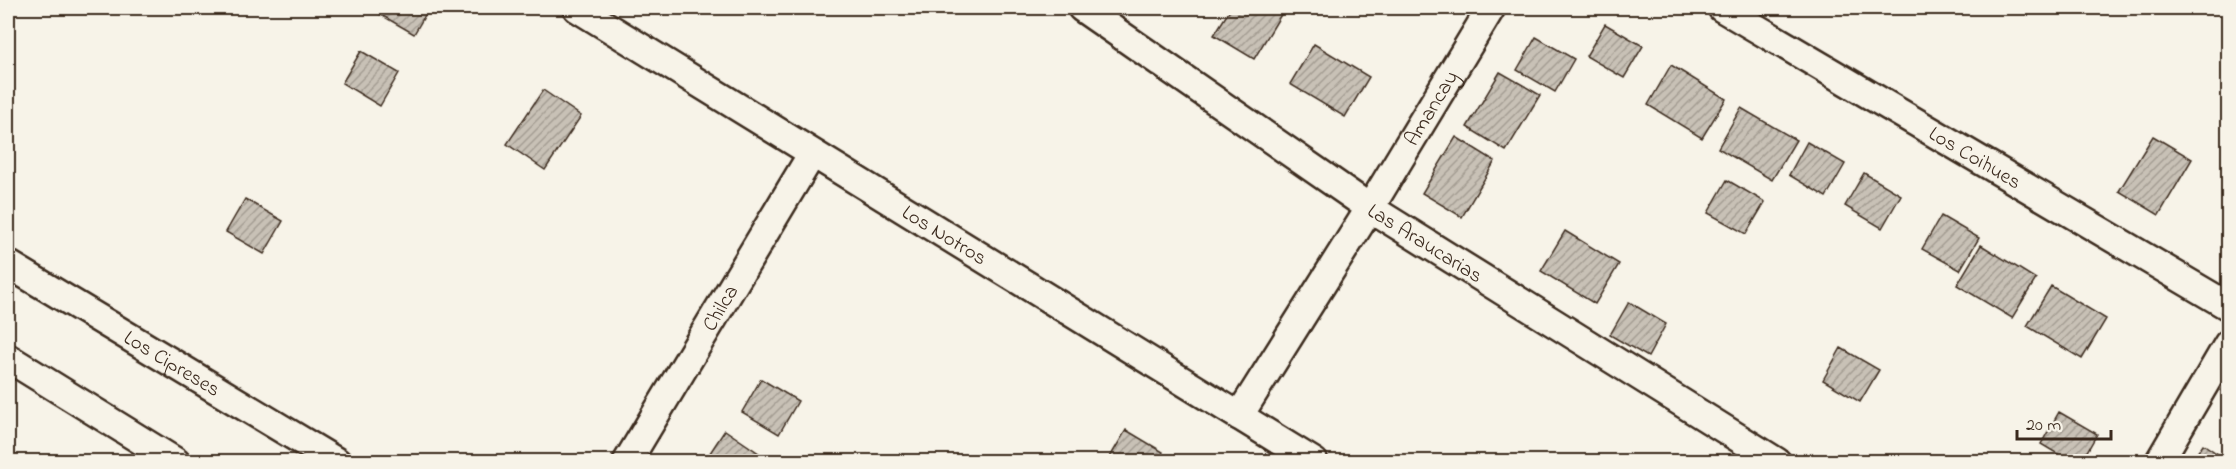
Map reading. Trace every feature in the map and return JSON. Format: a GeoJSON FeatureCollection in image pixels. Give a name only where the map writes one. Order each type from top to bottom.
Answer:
{"type":"FeatureCollection","features":[{"type":"Feature","properties":{"kind":"street","name":"Los Notros"},"geometry":{"type":"LineString","coordinates":[[577,8],[1314,462]]}},
{"type":"Feature","properties":{"kind":"street","name":"Las Araucarias"},"geometry":{"type":"LineString","coordinates":[[1082,8],[1370,207],[1777,462]]}},
{"type":"Feature","properties":{"kind":"street","name":"Amancay"},"geometry":{"type":"LineString","coordinates":[[1239,416],[1491,8]]}},
{"type":"Feature","properties":{"kind":"street","name":"Los Coihues"},"geometry":{"type":"LineString","coordinates":[[1722,8],[2229,306]]}},
{"type":"Feature","properties":{"kind":"street","name":"Chilca"},"geometry":{"type":"LineString","coordinates":[[627,462],[812,154]]}},
{"type":"Feature","properties":{"kind":"street","name":"Los Cipreses"},"geometry":{"type":"LineString","coordinates":[[8,264],[337,462]]}},
{"type":"Feature","properties":{"kind":"street"},"geometry":{"type":"LineString","coordinates":[[2159,462],[2229,344]]}},
{"type":"Feature","properties":{"kind":"street"},"geometry":{"type":"LineString","coordinates":[[8,358],[177,462]]}},
{"type":"Feature","properties":{"kind":"building"},"geometry":{"type":"Polygon","coordinates":[[[379,8],[429,8],[414,34],[376,12],[379,8]]]}},
{"type":"Feature","properties":{"kind":"building"},"geometry":{"type":"Polygon","coordinates":[[[1231,8],[1285,8],[1254,59],[1214,35],[1231,8]]]}},
{"type":"Feature","properties":{"kind":"building"},"geometry":{"type":"Polygon","coordinates":[[[1605,24],[1643,46],[1624,78],[1586,56],[1605,24]]]}},
{"type":"Feature","properties":{"kind":"building"},"geometry":{"type":"Polygon","coordinates":[[[1536,37],[1574,59],[1555,92],[1517,70],[1536,37]]]}},
{"type":"Feature","properties":{"kind":"building"},"geometry":{"type":"Polygon","coordinates":[[[1314,44],[1369,77],[1345,117],[1290,84],[1314,44]]]}},
{"type":"Feature","properties":{"kind":"building"},"geometry":{"type":"Polygon","coordinates":[[[361,51],[399,73],[380,106],[342,83],[361,51]]]}},
{"type":"Feature","properties":{"kind":"building"},"geometry":{"type":"Polygon","coordinates":[[[1671,65],[1726,99],[1702,138],[1648,105],[1671,65]]]}},
{"type":"Feature","properties":{"kind":"building"},"geometry":{"type":"Polygon","coordinates":[[[1500,72],[1540,95],[1506,151],[1467,127],[1500,72]]]}},
{"type":"Feature","properties":{"kind":"building"},"geometry":{"type":"Polygon","coordinates":[[[543,90],[581,116],[545,170],[507,144],[543,90]]]}},
{"type":"Feature","properties":{"kind":"building"},"geometry":{"type":"Polygon","coordinates":[[[1741,108],[1796,140],[1772,180],[1718,148],[1741,108]]]}},
{"type":"Feature","properties":{"kind":"building"},"geometry":{"type":"Polygon","coordinates":[[[2153,136],[2192,159],[2159,215],[2119,191],[2153,136]]]}},
{"type":"Feature","properties":{"kind":"building"},"geometry":{"type":"Polygon","coordinates":[[[1456,137],[1495,161],[1462,217],[1422,193],[1456,137]]]}},
{"type":"Feature","properties":{"kind":"building"},"geometry":{"type":"Polygon","coordinates":[[[1807,142],[1845,164],[1826,197],[1789,175],[1807,142]]]}},
{"type":"Feature","properties":{"kind":"building"},"geometry":{"type":"Polygon","coordinates":[[[1864,173],[1901,195],[1882,228],[1845,206],[1864,173]]]}},
{"type":"Feature","properties":{"kind":"building"},"geometry":{"type":"Polygon","coordinates":[[[1727,180],[1765,202],[1746,234],[1708,213],[1727,180]]]}},
{"type":"Feature","properties":{"kind":"building"},"geometry":{"type":"Polygon","coordinates":[[[245,199],[283,221],[264,254],[226,232],[245,199]]]}},
{"type":"Feature","properties":{"kind":"building"},"geometry":{"type":"Polygon","coordinates":[[[1941,216],[1979,238],[1960,270],[1922,249],[1941,216]]]}},
{"type":"Feature","properties":{"kind":"building"},"geometry":{"type":"Polygon","coordinates":[[[1565,231],[1619,264],[1595,304],[1541,271],[1565,231]]]}},
{"type":"Feature","properties":{"kind":"building"},"geometry":{"type":"Polygon","coordinates":[[[1981,245],[2036,279],[2012,318],[1957,285],[1981,245]]]}},
{"type":"Feature","properties":{"kind":"building"},"geometry":{"type":"Polygon","coordinates":[[[2051,286],[2106,319],[2082,359],[2027,326],[2051,286]]]}},
{"type":"Feature","properties":{"kind":"building"},"geometry":{"type":"Polygon","coordinates":[[[1629,302],[1666,324],[1648,357],[1610,335],[1629,302]]]}},
{"type":"Feature","properties":{"kind":"building"},"geometry":{"type":"Polygon","coordinates":[[[1841,348],[1879,370],[1860,402],[1823,380],[1841,348]]]}},
{"type":"Feature","properties":{"kind":"building"},"geometry":{"type":"Polygon","coordinates":[[[761,379],[798,401],[779,434],[742,412],[761,379]]]}},
{"type":"Feature","properties":{"kind":"building"},"geometry":{"type":"Polygon","coordinates":[[[2059,412],[2097,434],[2081,462],[2071,462],[2041,444],[2059,412]]]}},
{"type":"Feature","properties":{"kind":"building"},"geometry":{"type":"Polygon","coordinates":[[[725,430],[763,456],[759,462],[704,462],[725,430]]]}},
{"type":"Feature","properties":{"kind":"building"},"geometry":{"type":"Polygon","coordinates":[[[1126,430],[1163,452],[1158,462],[1107,462],[1126,430]]]}},
{"type":"Feature","properties":{"kind":"building"},"geometry":{"type":"Polygon","coordinates":[[[2203,444],[2228,461],[2228,462],[2191,462],[2203,444]]]}}]}
